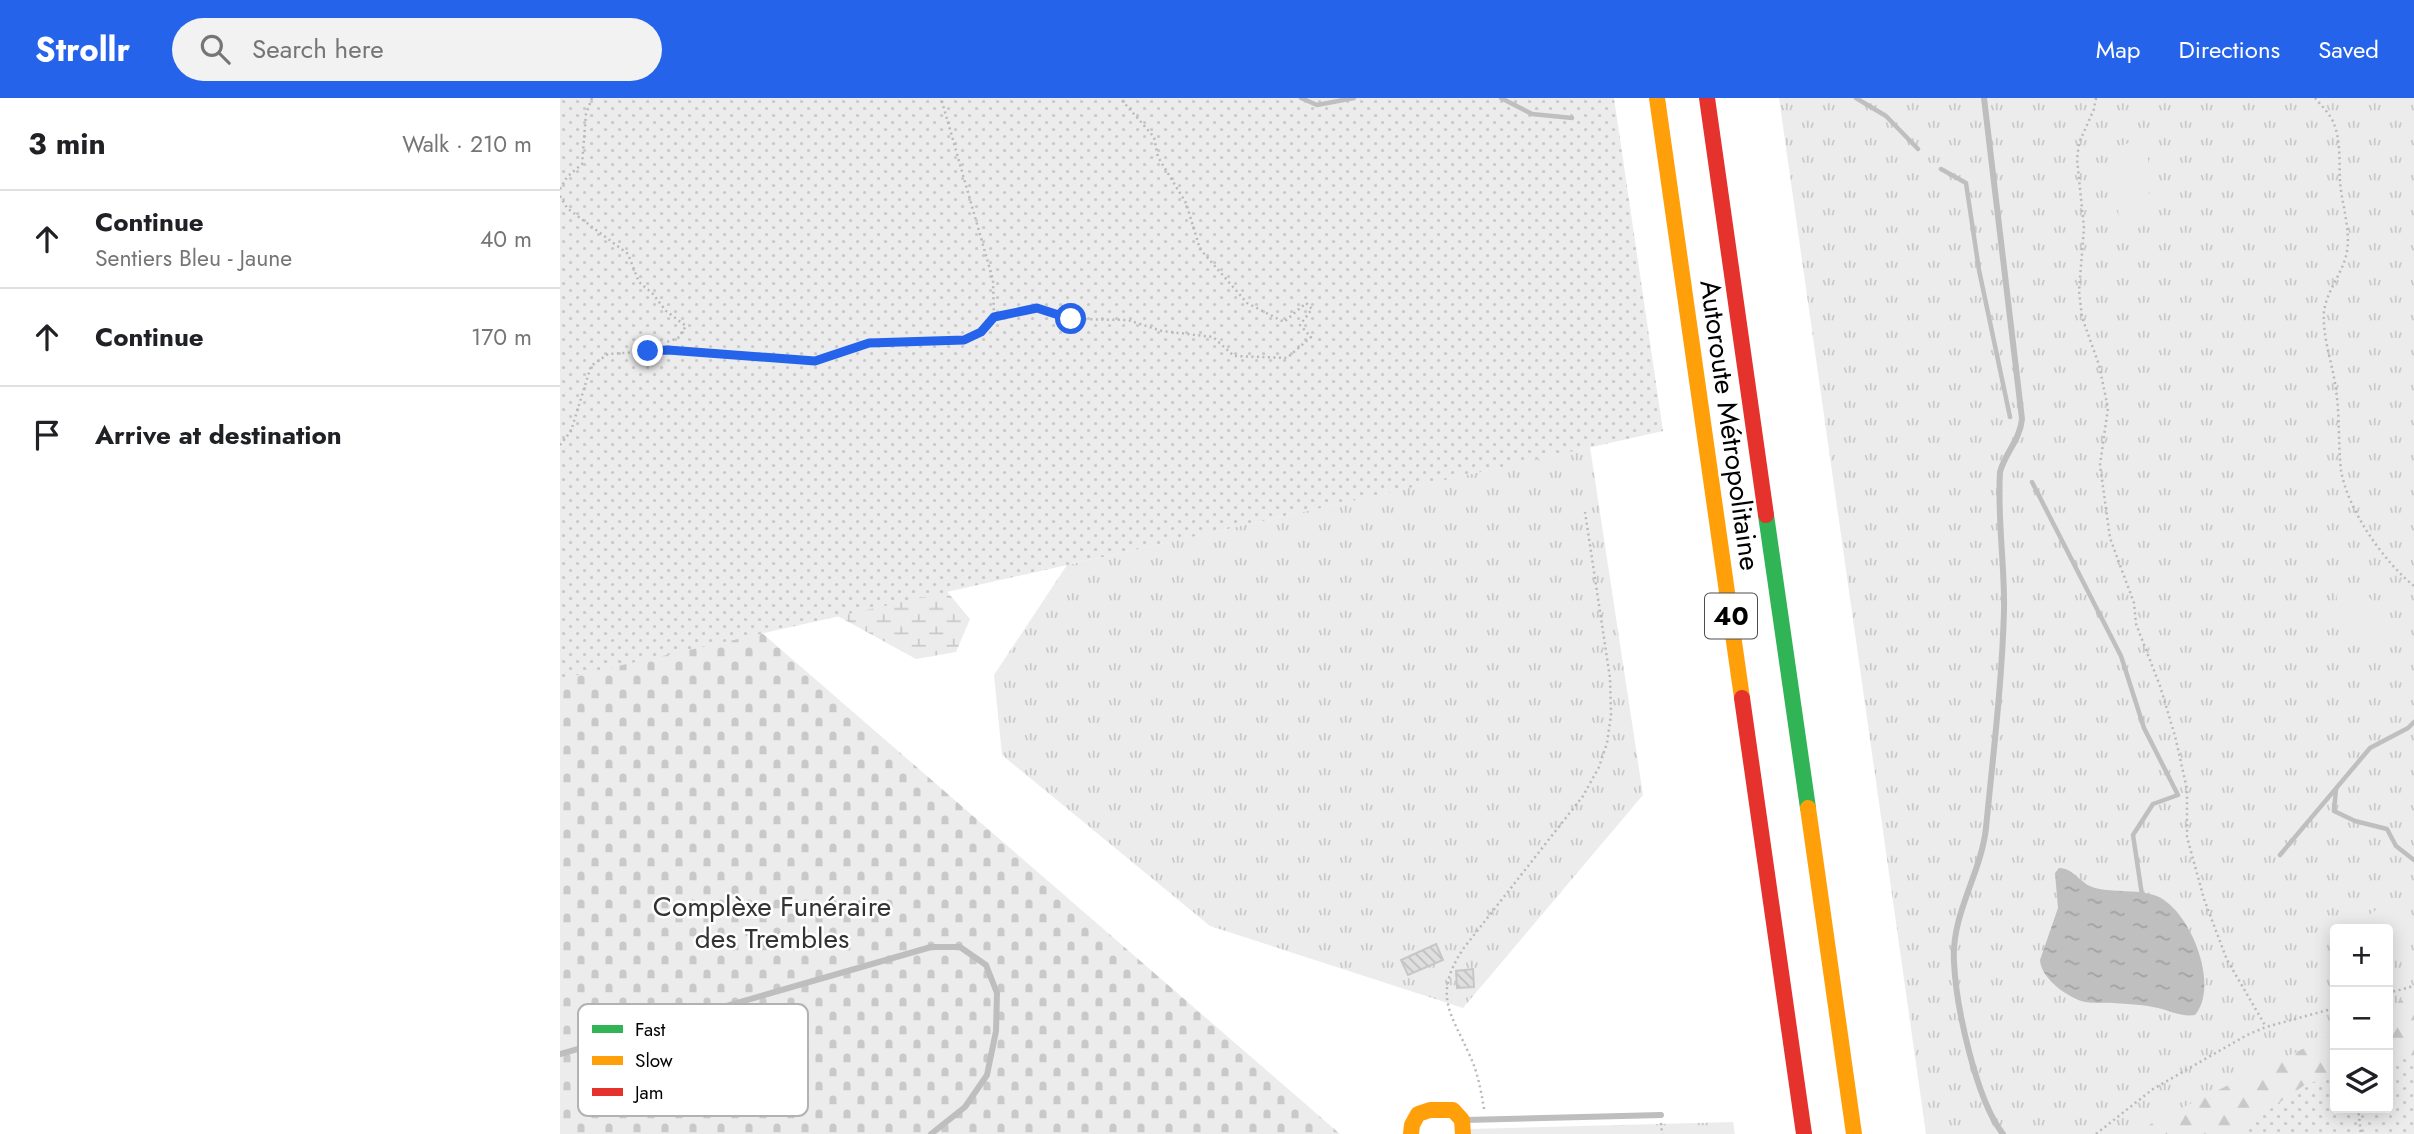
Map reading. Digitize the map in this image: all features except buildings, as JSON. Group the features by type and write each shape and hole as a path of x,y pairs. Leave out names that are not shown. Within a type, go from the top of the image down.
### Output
{"main road":[{"name":"Autoroute Métropolitaine","path":"1657,98 1804,1134"},
{"name":"Autoroute Métropolitaine","path":"1707,98 1854,1134"},
{"path":"1411,1134 1415,1117 1425,1110 1452,1110 1462,1127"}],"lane":[{"path":"1984,98 2022,419 2016,442 2004,459 2000,472 2004,575 2003,646 1983,846 1960,914 1954,962 1965,1027 1979,1085 1991,1118 2003,1134"},
{"path":"733,1004 931,947 960,947 986,965 997,993 996,1031 987,1075 965,1107 931,1134"},
{"path":"560,1054 578,1049"},
{"path":"1462,1127 1486,1119 1661,1115"}],"path":[{"path":"560,189 567,177 582,164 586,114 592,98"},
{"path":"941,98 993,280 994,317"},
{"path":"560,445 571,431 591,366 608,354 668,350 815,361 869,343 964,340 981,332 994,317 1037,308 1071,319 1128,320 1162,331 1213,337 1234,356 1287,358 1311,337 1300,325 1312,309 1306,303 1284,322 1247,303 1200,249 1185,203 1158,157 1154,137 1120,98"},
{"path":"2096,98 2079,143 2077,159 2084,228 2079,291 2082,317 2099,365 2108,408 2101,465 2110,538 2134,603 2136,624 2160,686 2175,736 2187,789 2187,837 2204,899 2227,960 2266,1027"},
{"path":"2315,98 2334,123 2347,236 2346,256 2330,290 2324,311 2326,338 2337,391 2342,471 2347,490 2364,525 2397,572 2414,586"},
{"path":"560,196 567,208 628,254 639,282 666,311 686,326 678,338 667,342 668,350"},
{"path":"1486,1119 1476,1070 1448,1010 1445,992 1453,964 1463,949 1583,796 1599,767 1607,743 1611,715 1610,678 1585,512"},
{"path":"2393,992 2414,986"},
{"path":"2096,1134 2153,1089 2247,1035 2330,1009"},
{"path":"2359,1113 2361,1134"}],"green space":[{"path":"560,98 1614,98 1663,431 560,679"},
{"path":"1779,98 2414,98 2414,1056 2393,1062 2393,924 2330,924 2330,1079 2234,1134 1926,1134"},
{"path":"2131,142 2140,144 2147,154 2145,184 2154,212 2151,222 2136,229 2122,223 2119,218 2118,189 2109,161 2113,151"},
{"path":"1590,447 1643,795 1463,1008 1210,926 1002,755 994,675 1067,565"},
{"path":"940,583 970,619 956,652 916,659 823,608"},
{"path":"2351,586 2364,592 2381,612 2387,633 2378,640 2356,644 2344,633 2337,597 2340,590"},
{"name":"Complèxe Funéraire des Trembles","path":"762,633 1340,1134 560,1134 560,678"},
{"path":"2394,904 2407,909 2410,919 2402,939 2393,951 2393,924 2364,924 2378,909"},
{"path":"2410,996 2414,997 2414,1134 2135,1134 2157,1120 2330,1035 2330,1113 2393,1113 2393,1004"},
{"path":"2414,1056 2414,1134 2234,1134 2306,1084 2330,1077 2330,1113 2393,1113 2393,1062"},
{"path":"1733,1122 1735,1134 1471,1134 1471,1129"}],"water":[{"path":"2059,868 2069,871 2095,888 2154,895 2167,902 2179,914 2189,930 2203,967 2202,1002 2195,1015 2142,1005 2081,1001 2068,995 2049,979 2040,960 2058,908 2055,873"}],"waterway":[{"path":"1301,98 1317,105 1354,98"},
{"path":"1501,98 1532,114 1572,118"},
{"path":"1856,98 1886,116 1918,149"},
{"path":"1941,169 1966,183 1979,270 2010,417"},
{"path":"2032,482 2121,656 2144,728 2178,795 2153,804 2133,835 2142,895"},
{"path":"2280,855 2370,748 2408,728 2414,722"},
{"path":"2336,789 2334,811 2355,821 2387,829 2396,846 2414,860"}],"traffic: fast":[{"path":"1766,515 1808,808"}],"traffic: slow":[{"path":"1657,98 1742,698"},
{"path":"1808,808 1854,1134"},
{"path":"1411,1134 1418,1114 1430,1110 1453,1110 1462,1120 1463,1134"}],"traffic: jam":[{"path":"1707,98 1766,515"},
{"path":"1742,698 1804,1134"}],"route":[{"path":"648,351 668,350 815,361 869,343 964,340 981,332 994,317 1037,308 1071,319"}]}
